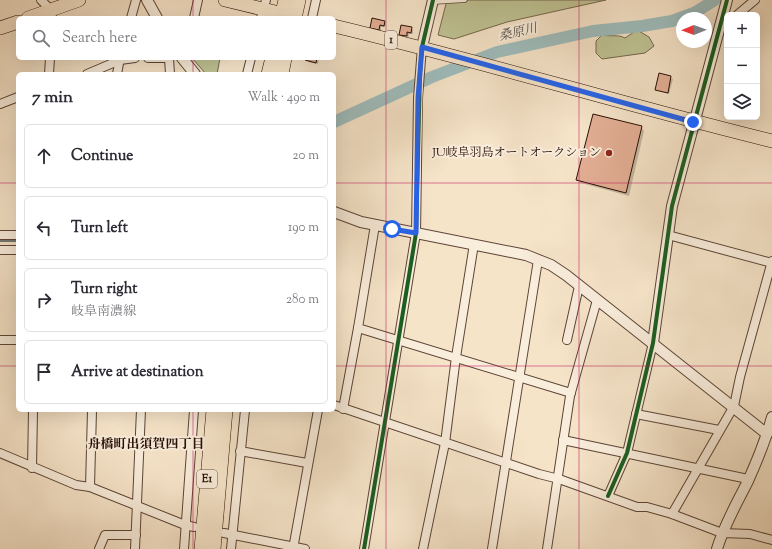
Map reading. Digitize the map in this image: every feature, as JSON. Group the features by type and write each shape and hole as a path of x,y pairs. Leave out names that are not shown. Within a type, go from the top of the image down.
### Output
{"highway":[{"path":"270,11 286,0"},
{"path":"294,16 298,0"},
{"path":"270,72 272,60"},
{"path":"281,72 284,60"},
{"name":"E1","path":"202,549 214,412"},
{"name":"E1","path":"213,549 225,412"}],"main road":[{"path":"40,16 52,14 79,0"},
{"path":"225,0 270,11"},
{"path":"0,28 16,23"},
{"name":"1","path":"336,26 422,47 693,122 772,141"}],"street":[{"path":"41,0 52,14"},
{"path":"132,16 136,0"},
{"path":"147,0 156,16"},
{"path":"194,16 198,0"},
{"path":"312,16 316,0"},
{"path":"608,496 627,453 653,343 672,206 693,122 723,27 724,10 727,0"},
{"path":"741,12 755,0"},
{"path":"364,549 386,423 416,233 418,98 422,47 433,1"},
{"path":"49,72 50,60"},
{"path":"91,72 118,60"},
{"path":"118,72 120,60"},
{"path":"169,60 169,72"},
{"path":"184,60 193,72"},
{"path":"248,72 250,60"},
{"path":"0,104 16,98"},
{"path":"336,213 361,222 526,255 551,265 734,406 770,436"},
{"path":"343,408 375,225"},
{"path":"0,236 16,235"},
{"path":"668,235 772,262 740,377 734,406 672,514"},
{"path":"423,549 445,443 456,357 474,244"},
{"path":"0,250 16,250"},
{"path":"492,549 538,260"},
{"path":"567,340 579,286"},
{"path":"548,549 571,393 597,300"},
{"path":"358,328 571,393"},
{"path":"0,340 16,340"},
{"path":"336,406 445,443 559,479 637,507 647,506 722,533 750,534 772,540"},
{"path":"32,468 33,412"},
{"path":"90,487 92,412"},
{"path":"136,549 141,412"},
{"path":"184,549 194,412"},
{"path":"231,549 228,534 245,412"},
{"path":"294,548 307,463 318,412"},
{"path":"636,414 719,430"},
{"path":"717,549 722,533 770,436 772,417"},
{"path":"563,440 748,479"},
{"path":"240,451 307,463"},
{"path":"0,454 76,485 90,487 194,527"},
{"path":"228,534 305,549"},
{"path":"100,549 105,535 136,535"}],"lane":[{"path":"433,1 465,0"}],"green space":[{"path":"447,0 606,0 507,22 454,39 438,35"},
{"path":"637,30 649,37 654,46 645,53 602,59 596,53 596,41 602,35 620,36 625,38"},
{"path":"194,60 220,60 217,72 204,72"}],"building":[{"path":"372,18 385,21 384,26 380,25 379,30 370,28"},
{"path":"401,25 412,27 411,33 407,32 407,36 399,35"},
{"path":"305,60 317,60 316,63"},
{"path":"659,73 671,76 668,93 655,90"},
{"name":"JU岐阜羽島オートオークション","path":"593,114 642,126 626,193 576,180"}],"waterway":[{"name":"桑原川","path":"336,121 432,77 497,52 593,31 672,21 694,13 715,0"},
{"path":"0,241 16,241"}],"cycle path":[{"path":"364,549 416,233 420,72 422,47 433,0"},
{"path":"608,496 627,453 653,343 672,206 727,0"}],"place":[{"name":"JU岐阜羽島オートオークション","path":"609,153"}],"district":[{"name":"舟橋町出須賀四丁目","path":"146,445"}],"route":[{"path":"392,229 416,233 418,98 422,47 693,122"}]}
